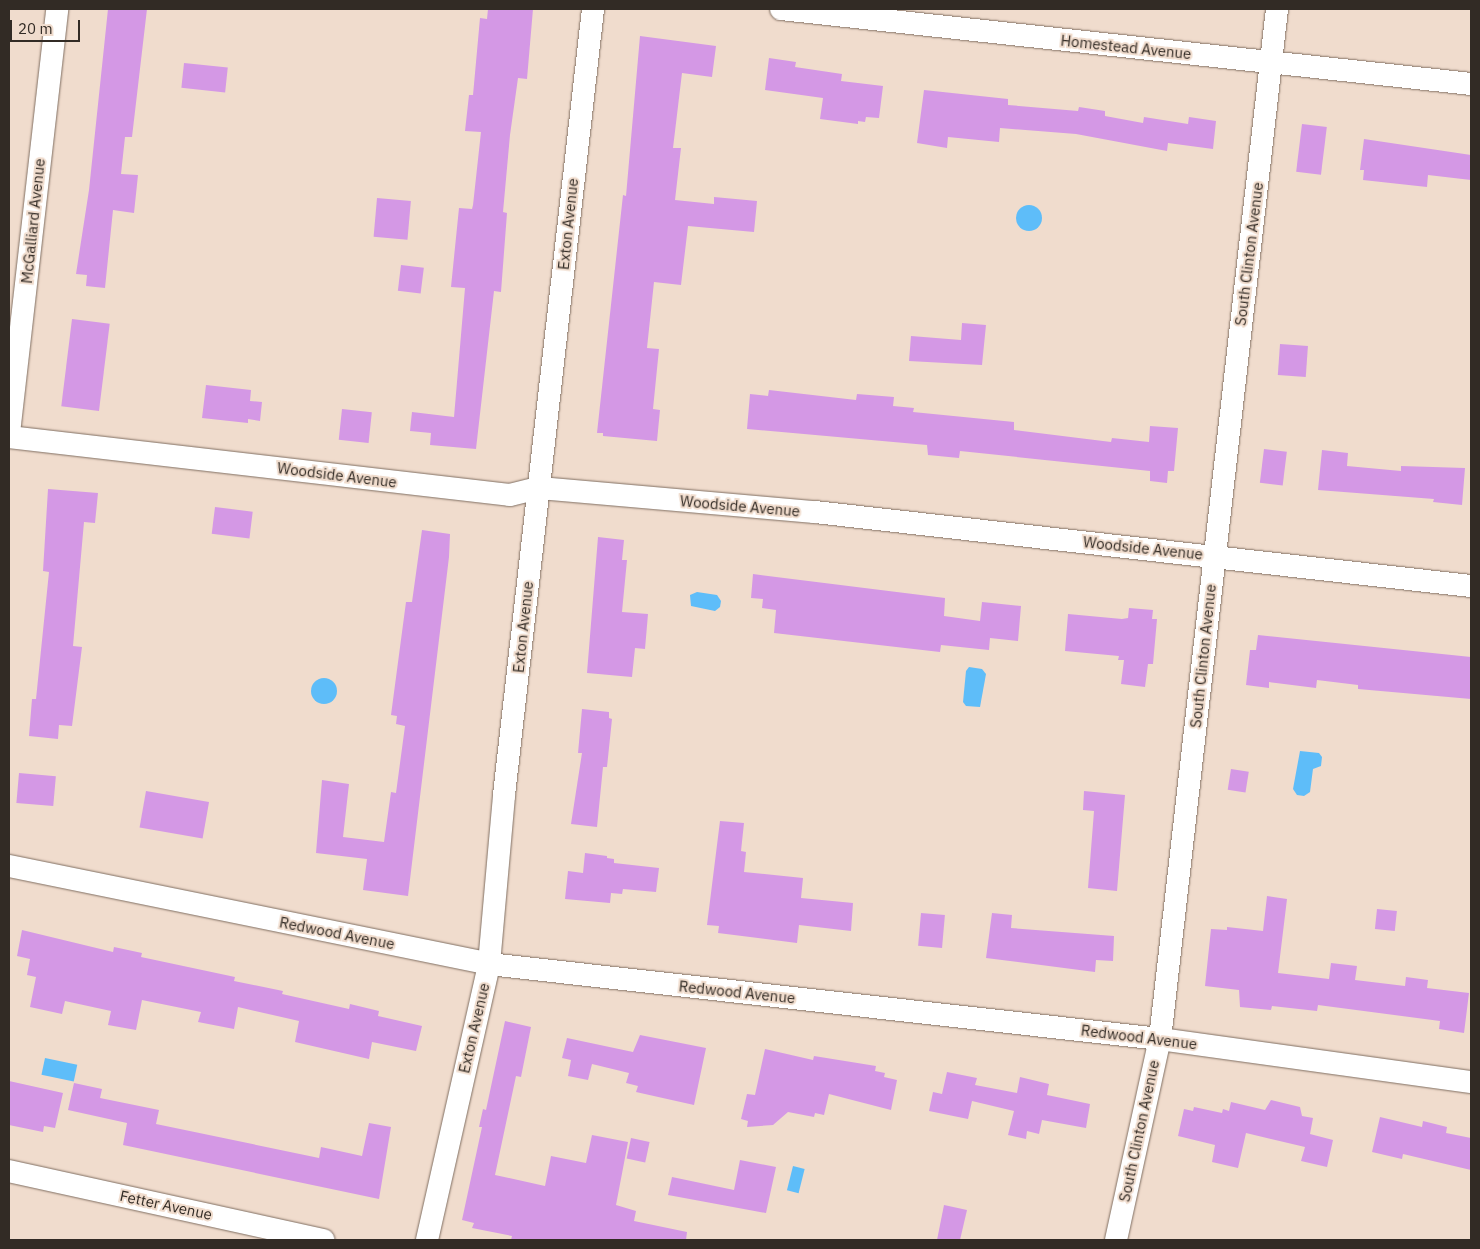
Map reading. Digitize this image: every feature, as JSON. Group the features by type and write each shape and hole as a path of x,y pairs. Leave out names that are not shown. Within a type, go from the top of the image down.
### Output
{"street":[{"name":"McGalliard Avenue","path":"9,433 57,9"},
{"name":"Exton Avenue","path":"427,1240 489,964 539,488 593,9"},
{"name":"Homestead Avenue","path":"780,9 1471,84"},
{"name":"South Clinton Avenue","path":"1116,1240 1160,1039 1276,9"},
{"name":"Woodside Avenue","path":"9,437 510,495 539,488 815,512 1471,586"},
{"name":"Redwood Avenue","path":"9,866 489,964 1160,1039 1471,1082"},
{"name":"Fetter Avenue","path":"9,1171 324,1240"}],"water":[{"path":"1029,205 1039,208 1042,218 1039,228 1029,231 1019,228 1016,218 1019,208"},
{"path":"697,592 717,595 721,601 720,607 715,611 691,606 690,595"},
{"path":"969,667 982,669 986,674 980,707 966,706 963,702 966,671"},
{"path":"324,678 333,682 337,691 333,700 324,704 315,700 311,691 315,682"},
{"path":"1300,751 1319,753 1322,757 1321,766 1313,769 1310,792 1304,796 1297,795 1293,789"},
{"path":"45,1058 77,1065 74,1081 41,1075"},
{"path":"793,1166 805,1169 799,1193 787,1190"}],"building":[{"path":"108,9 147,9 132,137 125,137 121,174 138,175 134,213 113,210 105,288 86,286 87,275 76,274 89,190"},
{"path":"488,9 533,9 527,79 518,78 510,135 503,212 507,213 501,292 494,291 476,449 430,445 431,433 410,431 412,412 454,417 465,288 451,287 459,208 472,209 473,205 481,132 465,131 469,95 473,95 480,18 487,19"},
{"path":"640,36 716,46 712,77 682,73 673,148 681,148 675,200 714,204 714,197 757,201 754,232 688,226 681,285 654,282 647,348 659,349 653,409 660,410 657,441 603,436 603,433 597,433 623,195 626,196"},
{"path":"769,58 796,62 795,67 842,74 841,81 883,86 879,118 866,117 865,122 858,121 858,124 820,119 823,98 765,90"},
{"path":"184,63 228,68 225,92 181,88"},
{"path":"924,90 1008,99 1008,105 1078,111 1079,107 1105,111 1105,116 1143,123 1144,117 1188,124 1189,117 1216,121 1213,149 1168,143 1167,151 1076,134 1000,128 999,142 948,137 947,148 917,143"},
{"path":"1302,124 1327,127 1321,175 1296,172"},
{"path":"1364,139 1471,155 1471,180 1428,175 1427,187 1363,180 1364,170 1360,170"},
{"path":"377,198 411,201 407,240 374,237"},
{"path":"401,265 424,268 421,294 398,291"},
{"path":"72,319 110,324 99,411 61,406"},
{"path":"962,323 986,325 982,365 909,361 911,336 961,340"},
{"path":"1280,344 1308,346 1306,377 1278,375"},
{"path":"206,385 251,390 250,401 262,402 260,421 248,419 248,423 202,418"},
{"path":"769,390 856,400 857,394 894,397 893,406 914,408 913,412 1014,422 1014,430 1111,442 1112,438 1149,442 1150,426 1178,428 1174,471 1168,471 1167,483 1150,481 1150,471 960,451 959,458 928,455 927,445 747,429 750,394 768,396"},
{"path":"342,409 372,412 369,443 339,440"},
{"path":"1264,449 1287,452 1283,486 1260,483"},
{"path":"1322,450 1348,453 1347,466 1401,471 1401,466 1465,468 1462,505 1433,502 1434,499 1318,490"},
{"path":"48,489 98,493 95,523 84,522 73,646 82,647 72,726 59,725 58,739 29,736 32,699 36,699 49,572 43,571"},
{"path":"215,507 253,512 249,538 212,534"},
{"path":"422,530 450,534 449,557 408,896 363,890 367,859 316,853 322,780 349,784 343,837 384,842 391,792 396,793 405,726 396,724 397,716 391,715 406,602 412,602"},
{"path":"598,537 624,540 622,560 627,560 622,612 648,614 645,649 635,648 632,677 587,673"},
{"path":"753,574 945,598 944,616 980,621 982,602 1021,606 1018,641 990,638 989,650 941,645 940,652 774,633 776,610 762,608 763,599 751,598"},
{"path":"1129,608 1153,610 1152,619 1157,619 1153,664 1148,664 1145,687 1121,684 1124,660 1118,660 1119,656 1065,651 1068,614 1122,619 1128,618"},
{"path":"1258,635 1471,657 1471,699 1358,689 1358,685 1317,680 1316,688 1269,682 1269,688 1246,685 1250,650 1256,650"},
{"path":"582,709 609,712 609,718 612,719 607,767 603,767 597,827 571,824 582,753 578,753"},
{"path":"1231,769 1249,772 1245,793 1228,790"},
{"path":"19,773 56,776 53,806 16,803"},
{"path":"146,791 209,802 203,839 140,827"},
{"path":"1084,791 1125,795 1117,891 1088,888 1094,811 1083,810"},
{"path":"720,821 744,823 741,851 746,852 744,872 803,878 801,898 853,903 851,931 799,925 797,943 718,933 719,926 707,925"},
{"path":"585,853 607,856 607,858 614,859 614,863 659,868 656,892 623,889 622,894 611,893 610,903 565,899 568,871 583,873"},
{"path":"1267,896 1287,899 1278,973 1329,979 1331,963 1357,966 1355,980 1405,986 1406,977 1428,980 1427,988 1469,993 1464,1033 1439,1029 1440,1021 1318,1005 1317,1011 1272,1006 1271,1010 1240,1007 1239,990 1205,986 1211,929 1227,930 1227,927 1263,931"},
{"path":"1377,909 1397,911 1395,931 1375,929"},
{"path":"921,913 945,915 942,948 918,946"},
{"path":"992,913 1012,915 1011,928 1114,936 1113,961 1096,960 1095,972 986,958"},
{"path":"22,930 113,952 114,947 142,953 141,957 235,977 234,981 283,991 282,994 349,1009 350,1004 379,1011 378,1016 422,1026 416,1051 372,1042 369,1059 295,1042 299,1021 238,1007 234,1029 198,1022 201,1012 142,1000 136,1030 108,1025 111,1011 65,1001 62,1014 30,1007 36,977 27,975 30,959 17,956"},
{"path":"505,1021 531,1027 521,1077 516,1076 495,1175 545,1186 551,1156 586,1163 592,1135 628,1142 616,1205 636,1211 634,1221 687,1232 686,1240 511,1240 512,1236 472,1228 474,1223 462,1220 482,1127 479,1127 483,1109 486,1110"},
{"path":"640,1035 706,1048 694,1105 636,1092 638,1086 626,1083 629,1073 592,1064 588,1080 568,1076 571,1060 562,1058 567,1038 633,1052"},
{"path":"765,1049 813,1060 814,1056 876,1066 875,1071 885,1073 884,1077 897,1080 891,1110 829,1094 824,1115 815,1113 814,1117 788,1112 773,1125 747,1127 748,1121 741,1119 747,1094 755,1095"},
{"path":"947,1072 977,1078 975,1085 1017,1093 1020,1077 1049,1084 1047,1095 1090,1104 1086,1128 1042,1120 1039,1134 1027,1131 1026,1139 1008,1135 1014,1111 972,1101 968,1119 929,1111 933,1092 942,1094"},
{"path":"9,1081 63,1093 55,1128 44,1126 43,1132 9,1125"},
{"path":"74,1083 102,1089 100,1098 159,1110 156,1124 319,1158 321,1147 362,1156 369,1123 391,1127 379,1199 123,1145 127,1123 68,1110"},
{"path":"1271,1100 1300,1107 1302,1116 1313,1118 1310,1134 1333,1140 1327,1167 1301,1161 1305,1147 1246,1133 1238,1168 1212,1162 1215,1145 1178,1136 1184,1109 1193,1111 1194,1107 1222,1113 1223,1109 1229,1111 1231,1102 1265,1110"},
{"path":"1380,1117 1422,1127 1423,1121 1447,1127 1446,1133 1471,1138 1471,1170 1403,1154 1402,1159 1372,1152"},
{"path":"631,1138 650,1142 645,1162 627,1159"},
{"path":"740,1160 776,1167 766,1213 668,1195 672,1177 734,1190"},
{"path":"944,1205 967,1210 960,1240 937,1240"}]}
